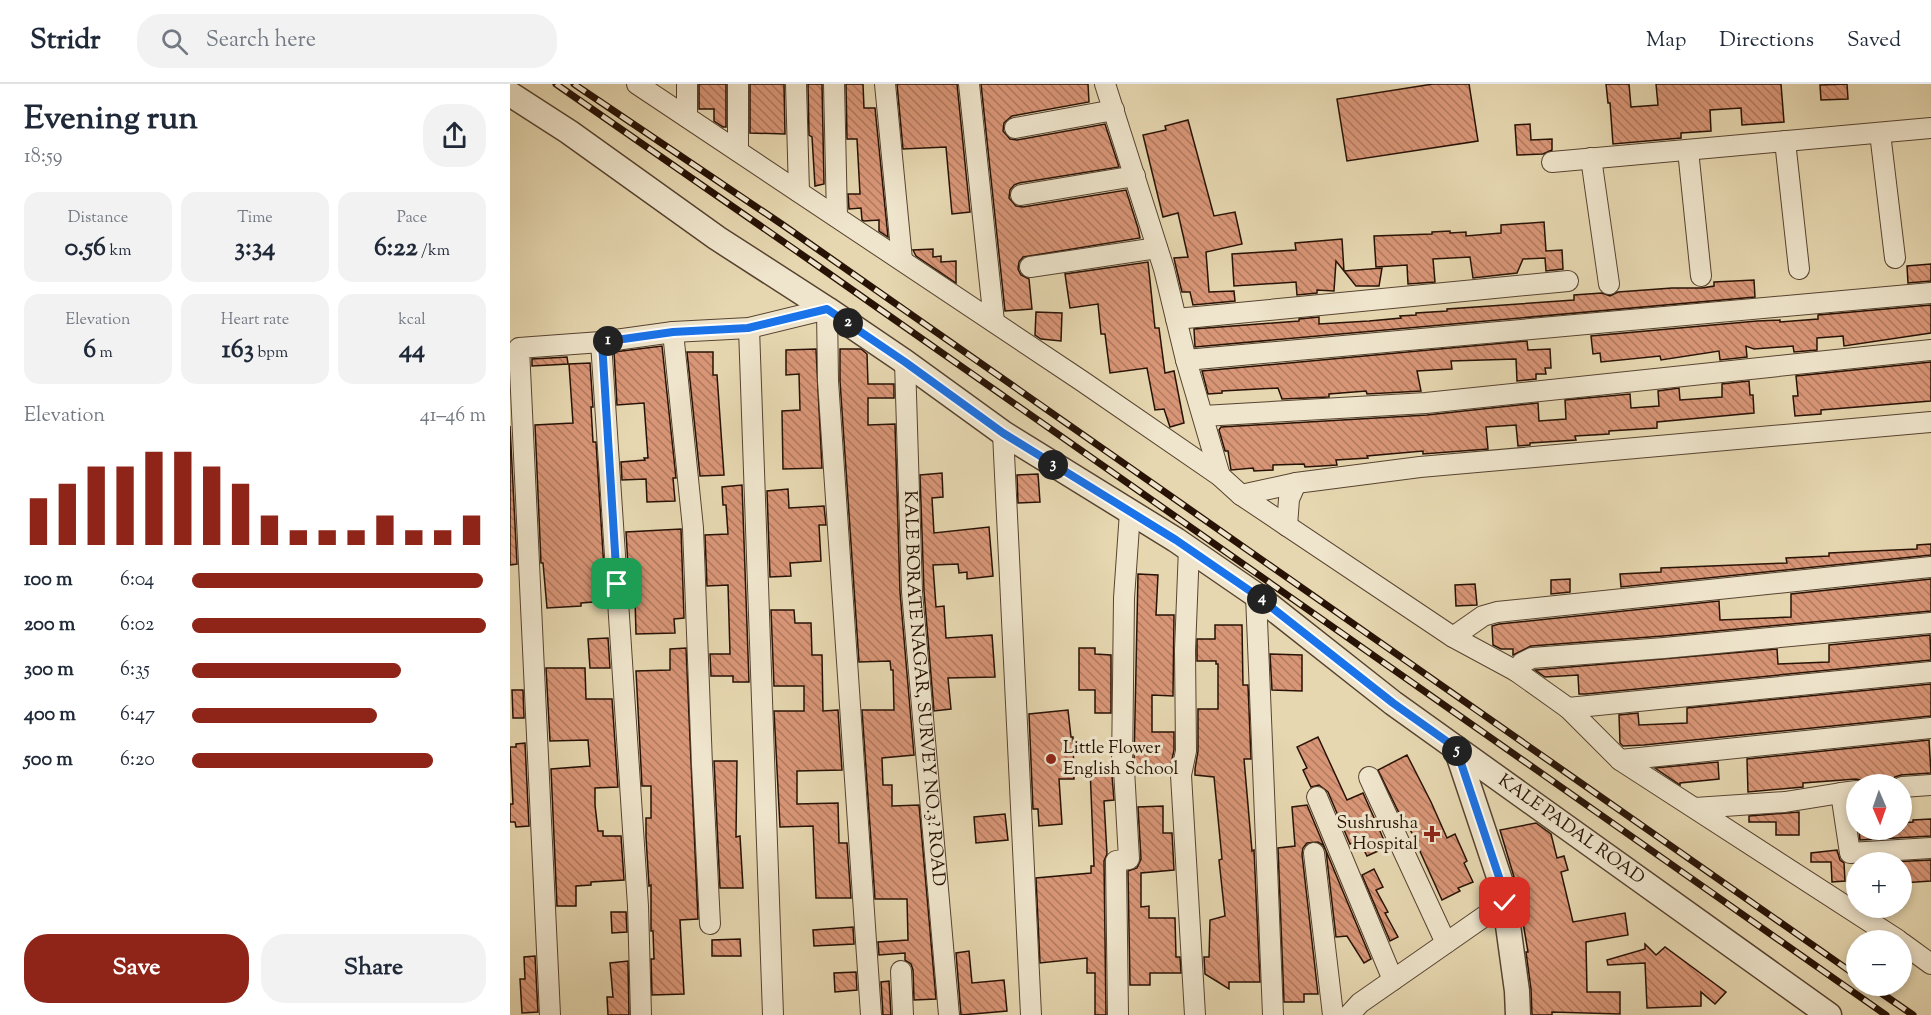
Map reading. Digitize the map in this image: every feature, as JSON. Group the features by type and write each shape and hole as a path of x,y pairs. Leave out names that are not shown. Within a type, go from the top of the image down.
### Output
{"street":[{"path":"687,84 687,117"},
{"path":"738,84 738,151"},
{"path":"796,84 799,192"},
{"path":"834,84 837,217"},
{"path":"885,84 902,260"},
{"path":"969,84 994,322"},
{"path":"1105,84 1157,248 1186,360 1220,476"},
{"path":"644,86 1220,476 1241,495 1287,526 1453,637 1516,671 1568,708 1620,760 1883,930"},
{"name":"KALE PADAL ROAD","path":"510,94 569,132 717,238 905,362 1003,433 1189,549 1256,595 1393,703 1829,1015"},
{"path":"1015,128 1114,110"},
{"path":"1552,162 1931,128"},
{"path":"1880,133 1895,258"},
{"path":"1785,141 1799,269"},
{"path":"1688,150 1701,276"},
{"path":"1591,158 1609,284"},
{"path":"1021,195 1135,176"},
{"path":"1030,267 1157,248"},
{"path":"1176,319 1568,281"},
{"path":"1186,360 1931,293"},
{"path":"549,1015 519,348 602,342 673,332 748,328 827,309 828,381 871,1015"},
{"path":"748,328 773,1015"},
{"path":"673,332 693,528 710,924"},
{"path":"602,342 638,906 641,1015"},
{"path":"1203,416 1426,403 1931,350"},
{"name":"KALE BORATE NAGAR, SURVEY NO.3? ROAD","path":"905,362 912,592 949,1015"},
{"path":"1241,495 1296,483 1420,467 1931,422"},
{"path":"1003,433 1032,1015"},
{"path":"1287,526 1289,499 1296,483"},
{"path":"1118,1015 1116,861 1129,859 1124,769 1122,769 1124,598 1130,512"},
{"path":"1189,549 1185,650 1186,751 1181,775 1194,1015"},
{"path":"1453,637 1483,616 1497,612 1931,567"},
{"path":"1256,595 1273,1015"},
{"path":"1516,671 1522,663 1532,658 1931,623"},
{"path":"1568,708 1931,672"},
{"path":"1620,760 1931,728"},
{"path":"1456,748 1503,889 1517,991 1518,1015"},
{"path":"1370,777 1446,943"},
{"path":"1912,787 1931,785"},
{"path":"1695,808 1785,802 1846,792"},
{"path":"1317,797 1393,980"},
{"path":"1850,840 1850,853 1931,848"},
{"path":"1314,853 1333,1015"},
{"path":"1349,1015 1360,1003 1505,903"},
{"path":"1912,950 1931,964"},
{"path":"901,971 903,1015"}],"building":[{"path":"699,84 726,84 726,127 714,121 714,109 699,109"},
{"path":"750,84 784,84 785,134 750,133"},
{"path":"808,84 822,84 824,184 815,186 812,137 809,135"},
{"path":"846,84 863,84 864,108 875,108 888,237 879,231 879,220 864,221 861,208 849,209 848,194 860,194 857,139 847,139"},
{"path":"897,84 957,84 970,212 952,214 946,147 903,149"},
{"path":"981,84 1088,84 1089,102 1012,116 1004,123 1003,131 1010,139 1017,140 1105,124 1119,167 1019,183 1010,190 1009,198 1016,206 1023,207 1126,190 1138,228 1140,238 1023,257 1018,269 1021,275 1029,279 1032,309 1005,311"},
{"path":"1433,84 1469,84 1478,141 1347,161 1337,99"},
{"path":"1606,84 1629,84 1631,107 1658,105 1656,84 1781,84 1784,122 1742,125 1741,108 1710,110 1711,131 1681,133 1681,138 1613,144"},
{"path":"1847,84 1848,99 1821,100 1820,85"},
{"path":"1188,120 1214,216 1235,212 1242,244 1206,252 1209,292 1234,291 1235,301 1193,305 1190,292 1182,292 1174,258 1188,257 1178,213 1163,217 1143,135 1166,130 1165,126"},
{"path":"1530,124 1531,140 1552,139 1552,150 1543,154 1517,155 1515,125"},
{"path":"1544,222 1546,251 1562,250 1563,269 1546,271 1545,258 1523,259 1517,273 1473,278 1470,257 1433,259 1435,282 1408,284 1407,265 1376,267 1374,236 1432,234 1432,232 1450,231 1450,233 1466,232 1466,236 1501,233 1501,225"},
{"path":"1342,239 1344,271 1336,261 1334,291 1317,290 1317,293 1297,295 1296,282 1234,286 1232,254 1296,250 1295,243"},
{"path":"933,249 933,257 941,256 941,262 956,261 956,283 916,256 913,250"},
{"path":"1148,262 1155,328 1159,328 1165,373 1174,371 1184,423 1170,427 1164,409 1155,410 1147,368 1110,373 1105,334 1101,334 1098,304 1070,308 1065,274"},
{"path":"1931,264 1931,281 1908,283 1907,266"},
{"path":"1382,268 1379,286 1356,286 1344,271"},
{"path":"1754,280 1755,297 1195,347 1194,329 1299,321 1299,319 1319,317 1319,324 1369,321 1401,318 1400,316 1416,315 1416,313 1447,311 1447,309 1574,300 1574,295 1602,293 1610,296 1618,292 1702,288 1714,286 1714,282"},
{"path":"1931,305 1931,333 1844,346 1843,336 1817,338 1817,350 1794,352 1793,346 1754,349 1746,346 1747,357 1720,360 1719,351 1661,360 1660,356 1601,362 1600,353 1593,354 1591,336 1757,321 1818,319 1818,315"},
{"path":"1036,312 1062,313 1061,341 1041,339 1035,335"},
{"path":"1527,341 1528,350 1550,349 1551,368 1545,368 1546,374 1536,374 1536,379 1517,381 1516,359 1451,361 1452,369 1417,371 1421,391 1367,394 1366,391 1329,394 1329,397 1282,399 1278,388 1208,394 1202,371"},
{"path":"662,346 676,478 673,478 675,501 647,502 646,479 622,480 621,462 648,458 644,403 617,405 614,352"},
{"path":"816,349 822,468 783,469 782,411 800,410 799,374 786,375 786,350"},
{"path":"840,349 861,349 867,354 868,384 894,384 894,398 868,398 868,425 895,424 900,592 914,755 882,758 883,785 892,785 892,806 919,805 936,999 914,1000 913,970 911,964 905,960 905,953 879,955 878,942 908,940 907,899 875,899 862,710 894,710 893,670 891,670 890,661 859,662 840,381"},
{"path":"687,352 713,352 713,375 717,375 724,475 700,476"},
{"path":"567,357 568,364 532,366 532,359"},
{"path":"1931,362 1931,401 1821,410 1821,414 1795,416 1793,396 1798,396 1796,376"},
{"path":"590,363 593,442 596,442 606,601 581,603 581,606 547,608 543,563 541,563 535,425 573,423 569,364"},
{"path":"1749,381 1754,413 1657,422 1657,428 1609,431 1609,434 1575,436 1576,440 1518,446 1516,425 1486,427 1488,449 1367,456 1368,458 1336,460 1337,465 1305,467 1304,464 1273,465 1273,470 1254,471 1253,468 1231,470 1228,451 1225,451 1219,430 1221,427 1427,415 1538,403 1539,421 1566,419 1565,400 1630,394 1631,408 1659,406 1658,391 1679,388 1680,400 1722,397 1722,384"},
{"path":"510,426 517,564 510,565"},
{"path":"942,473 943,497 932,498 934,533 989,527 993,576 967,579 967,572 959,573 958,564 933,565 936,607 944,606 946,638 992,635 995,677 948,678 951,709 934,711 924,591 920,475"},
{"path":"1038,474 1040,502 1018,503 1017,475"},
{"path":"742,485 749,682 733,682 733,676 711,676 710,654 730,654 728,585 707,586 705,535 728,534 722,487"},
{"path":"788,489 789,508 824,506 826,525 819,525 821,561 790,563 791,576 770,577 767,491"},
{"path":"681,529 684,618 674,619 675,633 636,634 635,599 630,600 626,532"},
{"path":"1931,544 1931,555 1621,587 1620,574 1661,572 1661,568 1787,563 1786,558 1829,556 1829,553 1917,549 1917,545"},
{"path":"1138,574 1158,575 1156,615 1174,615 1173,696 1152,695 1152,732 1174,732 1174,750 1170,769 1136,768 1134,763"},
{"path":"1570,579 1570,592 1551,594 1551,580"},
{"path":"1931,579 1931,611 1531,646 1513,655 1513,649 1501,649 1493,645 1492,626 1499,624 1719,601 1720,620 1791,617 1791,594"},
{"path":"1475,584 1477,605 1456,606 1455,585"},
{"path":"771,610 794,610 795,623 811,623 812,655 822,655 823,711 838,710 842,770 797,771 797,804 838,803 839,843 847,843 851,898 816,898 813,826 780,827 774,711 804,711 804,686 774,686"},
{"path":"1215,625 1242,625 1243,685 1248,685 1251,759 1244,759 1252,851 1254,850 1260,982 1229,982 1229,989 1205,974 1204,957 1209,957 1210,920 1225,916 1214,777 1195,775 1198,751 1198,709 1218,709 1218,664 1216,661 1197,661 1197,639 1215,639"},
{"path":"1930,635 1931,660 1586,694 1579,694 1578,675 1545,677 1535,670 1777,649 1778,664 1829,662 1829,645"},
{"path":"608,638 610,668 590,668 588,639"},
{"path":"686,648 698,919 680,920 684,994 652,995 653,931 651,931 651,885 649,886 646,837 646,818 651,818 651,786 642,786 636,671 670,670 670,649"},
{"path":"1079,648 1095,648 1095,654 1111,655 1111,713 1095,713 1095,690 1079,690"},
{"path":"1270,654 1302,655 1302,691 1272,690"},
{"path":"546,668 585,668 586,699 612,699 618,787 595,788 595,805 598,831 603,831 603,836 621,836 624,880 591,882 591,885 576,886 576,906 557,906 551,769 590,766 588,740 550,741"},
{"path":"1931,684 1931,716 1644,745 1623,746 1620,743 1619,715 1638,713 1639,725 1687,723 1687,708"},
{"path":"512,690 523,690 524,718 513,718"},
{"path":"1068,710 1071,737 1073,737 1074,779 1059,779 1062,824 1039,826 1038,809 1033,809 1029,714"},
{"path":"1318,737 1347,800 1363,793 1387,847 1367,856 1359,840 1350,844 1328,792 1319,785 1311,787 1303,770 1307,768 1297,747"},
{"path":"1929,740 1931,773 1846,774 1846,780 1803,783 1803,787 1748,792 1747,759"},
{"path":"525,743 529,826 516,827 515,822 510,822 510,804 513,804 510,747"},
{"path":"1407,755 1447,838 1455,834 1473,882 1458,888 1460,891 1442,900 1404,816 1401,817 1378,770"},
{"path":"714,761 737,761 736,837 740,836 743,888 720,888"},
{"path":"1718,762 1719,779 1680,783 1680,785 1655,768"},
{"path":"1110,767 1114,800 1104,801 1107,854 1104,861 1106,1015 1095,1015 1095,973 1087,973 1087,958 1040,963 1036,878 1091,873 1091,866 1094,866 1090,768"},
{"path":"1307,805 1371,959 1364,963 1347,936 1336,937 1326,851 1318,842 1307,843 1302,854 1318,994 1304,994 1304,1002 1284,1002 1278,848 1295,846 1292,807"},
{"path":"1163,806 1163,833 1172,833 1174,870 1141,873 1141,907 1149,906 1149,918 1175,918 1176,957 1180,957 1181,973 1150,973 1150,985 1130,985 1128,871 1137,868 1141,859 1138,807"},
{"path":"1799,812 1799,835 1776,835 1776,822 1749,822 1749,816"},
{"path":"1005,814 1008,840 976,843 974,817"},
{"path":"1931,819 1931,836 1912,837 1913,820"},
{"path":"1536,823 1551,834 1557,858 1564,856 1568,870 1561,872 1573,922 1625,913 1628,935 1586,942 1587,992 1620,992 1620,1014 1552,1012 1552,1015 1532,1015 1526,952 1528,952 1517,887 1500,830"},
{"path":"1837,850 1840,860 1844,863 1845,881 1832,882 1831,862 1811,862 1811,853"},
{"path":"1931,860 1931,881 1912,882 1912,861"},
{"path":"1374,869 1383,887 1376,890 1398,937 1390,941 1362,875"},
{"path":"611,912 626,912 627,932 612,933"},
{"path":"853,927 854,944 814,946 813,930"},
{"path":"740,939 741,956 712,956 712,940"},
{"path":"1645,944 1656,955 1665,947 1726,992 1715,1004 1701,992 1701,1006 1647,1008 1645,963 1608,965 1607,960 1645,949"},
{"path":"969,951 972,983 1004,980 1007,1011 961,1015 956,953"},
{"path":"535,956 538,1012 522,1013 520,979 525,979 524,957"},
{"path":"628,961 629,1015 608,1015 607,997 613,997 610,963"},
{"path":"856,972 857,990 835,992 834,973"},
{"path":"889,981 891,1015 883,1015 881,982"}],"railway":[{"path":"556,84 1886,1015"},
{"path":"574,84 783,225 1846,968"},
{"path":"1885,996 1913,1015"}],"place":[{"name":"Little Flower English School","path":"1051,759"},
{"name":"Sushrusha Hospital","path":"1432,834"}],"route":[{"path":"617,584 602,342 673,332 748,328 827,309 1003,433 1176,540 1256,595 1393,703 1456,748 1503,889 1505,903"}]}
